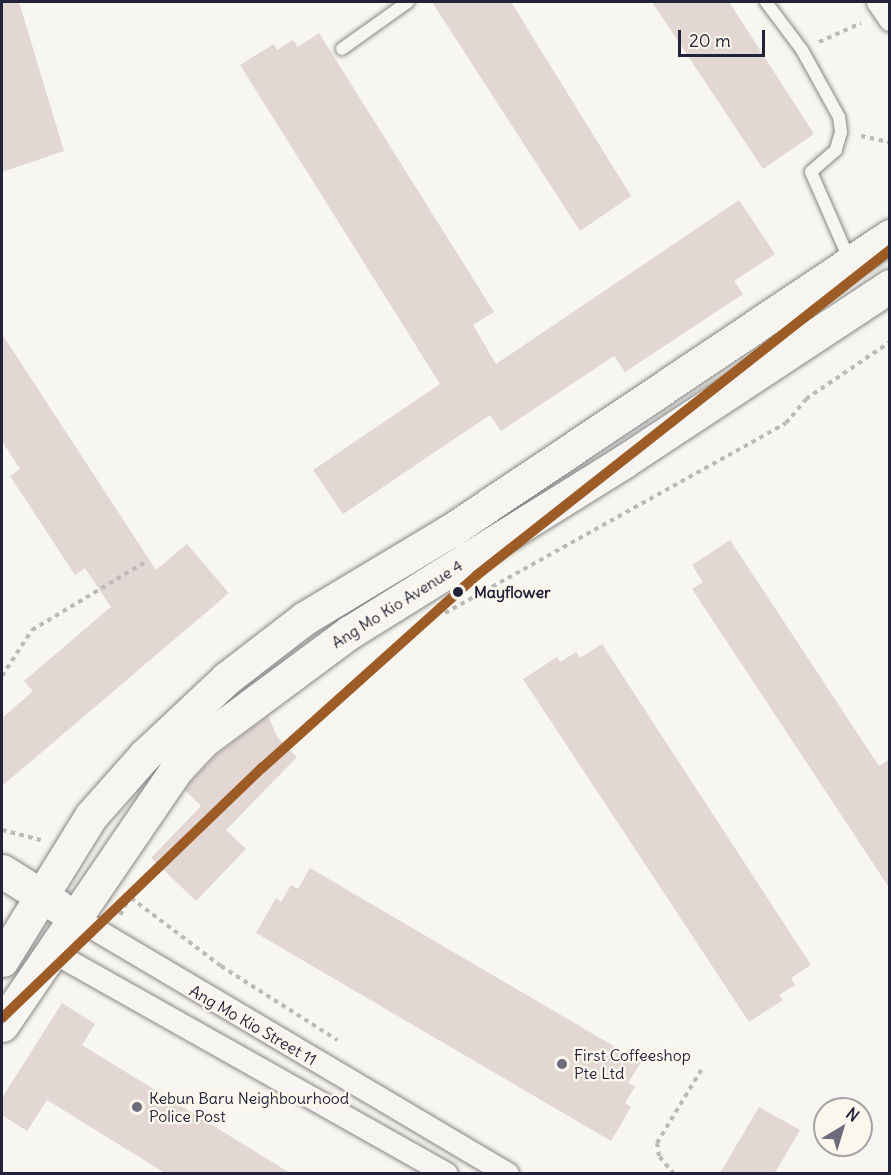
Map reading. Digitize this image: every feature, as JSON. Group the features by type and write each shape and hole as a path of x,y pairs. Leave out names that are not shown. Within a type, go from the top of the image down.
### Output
{"main road":[{"name":"Ang Mo Kio Avenue 4","path":"2,960 10,923 41,895 91,816 144,756 226,678 305,618 450,531 890,236"},
{"name":"Ang Mo Kio Avenue 4","path":"2,1025 175,771 237,712 350,632 623,462 890,286"},
{"name":"Ang Mo Kio Street 11","path":"2,871 76,918"},
{"name":"Ang Mo Kio Street 11","path":"10,923 51,951"}],"street":[{"path":"878,2 890,20"},
{"name":"Ang Mo Kio Street 11","path":"76,918 508,1173"},
{"name":"Ang Mo Kio Street 11","path":"51,951 447,1173"}],"lane":[{"path":"342,49 408,2"},
{"path":"766,2 802,50 839,117 841,132 836,150 811,172 851,262"}],"path":[{"path":"812,45 866,21"},
{"path":"849,134 890,142"},
{"path":"436,618 786,423 806,399 890,342"},
{"path":"2,676 32,630 147,561"},
{"path":"2,830 39,839"},
{"path":"131,898 135,887"},
{"path":"674,1173 659,1156 657,1143 703,1067"}],"building":[{"path":"2,2 19,2 64,151 2,172"},
{"path":"432,2 511,2 631,196 580,231"},
{"path":"652,2 729,2 814,134 763,169"},
{"path":"319,33 494,312 473,325 496,364 739,200 775,254 734,281 743,294 625,372 614,356 501,431 490,415 343,514 313,470 440,384 240,65 274,44 277,50 293,40 298,47"},
{"path":"2,334 156,570 187,544 229,593 2,786 2,718 33,691 24,681 111,607 85,568 75,575 10,476 20,469 2,441"},
{"path":"730,540 879,766 890,759 890,889 692,589 703,582 692,565"},
{"path":"602,644 811,965 791,978 795,985 779,995 783,1000 749,1022 523,679 557,657 560,662 576,652 580,658"},
{"path":"268,716 278,738 297,757 226,830 246,849 196,901 151,858 201,806 185,790 190,783 216,755"},
{"path":"310,868 641,1062 628,1083 635,1087 625,1103 631,1107 611,1141 256,933 276,898 281,902 291,885 298,889"},
{"path":"62,1003 95,1024 82,1045 290,1173 165,1173 47,1100 27,1131 2,1115 2,1098"},
{"path":"759,1107 800,1130 775,1173 720,1173"}],"transit line":[{"path":"2,1018 262,768 477,575 890,250"}],"place":[{"name":"Mayflower","path":"458,592"},
{"name":"First Coffeeshop Pte Ltd","path":"562,1064"},
{"name":"Kebun Baru Neighbourhood Police Post","path":"137,1107"}]}
